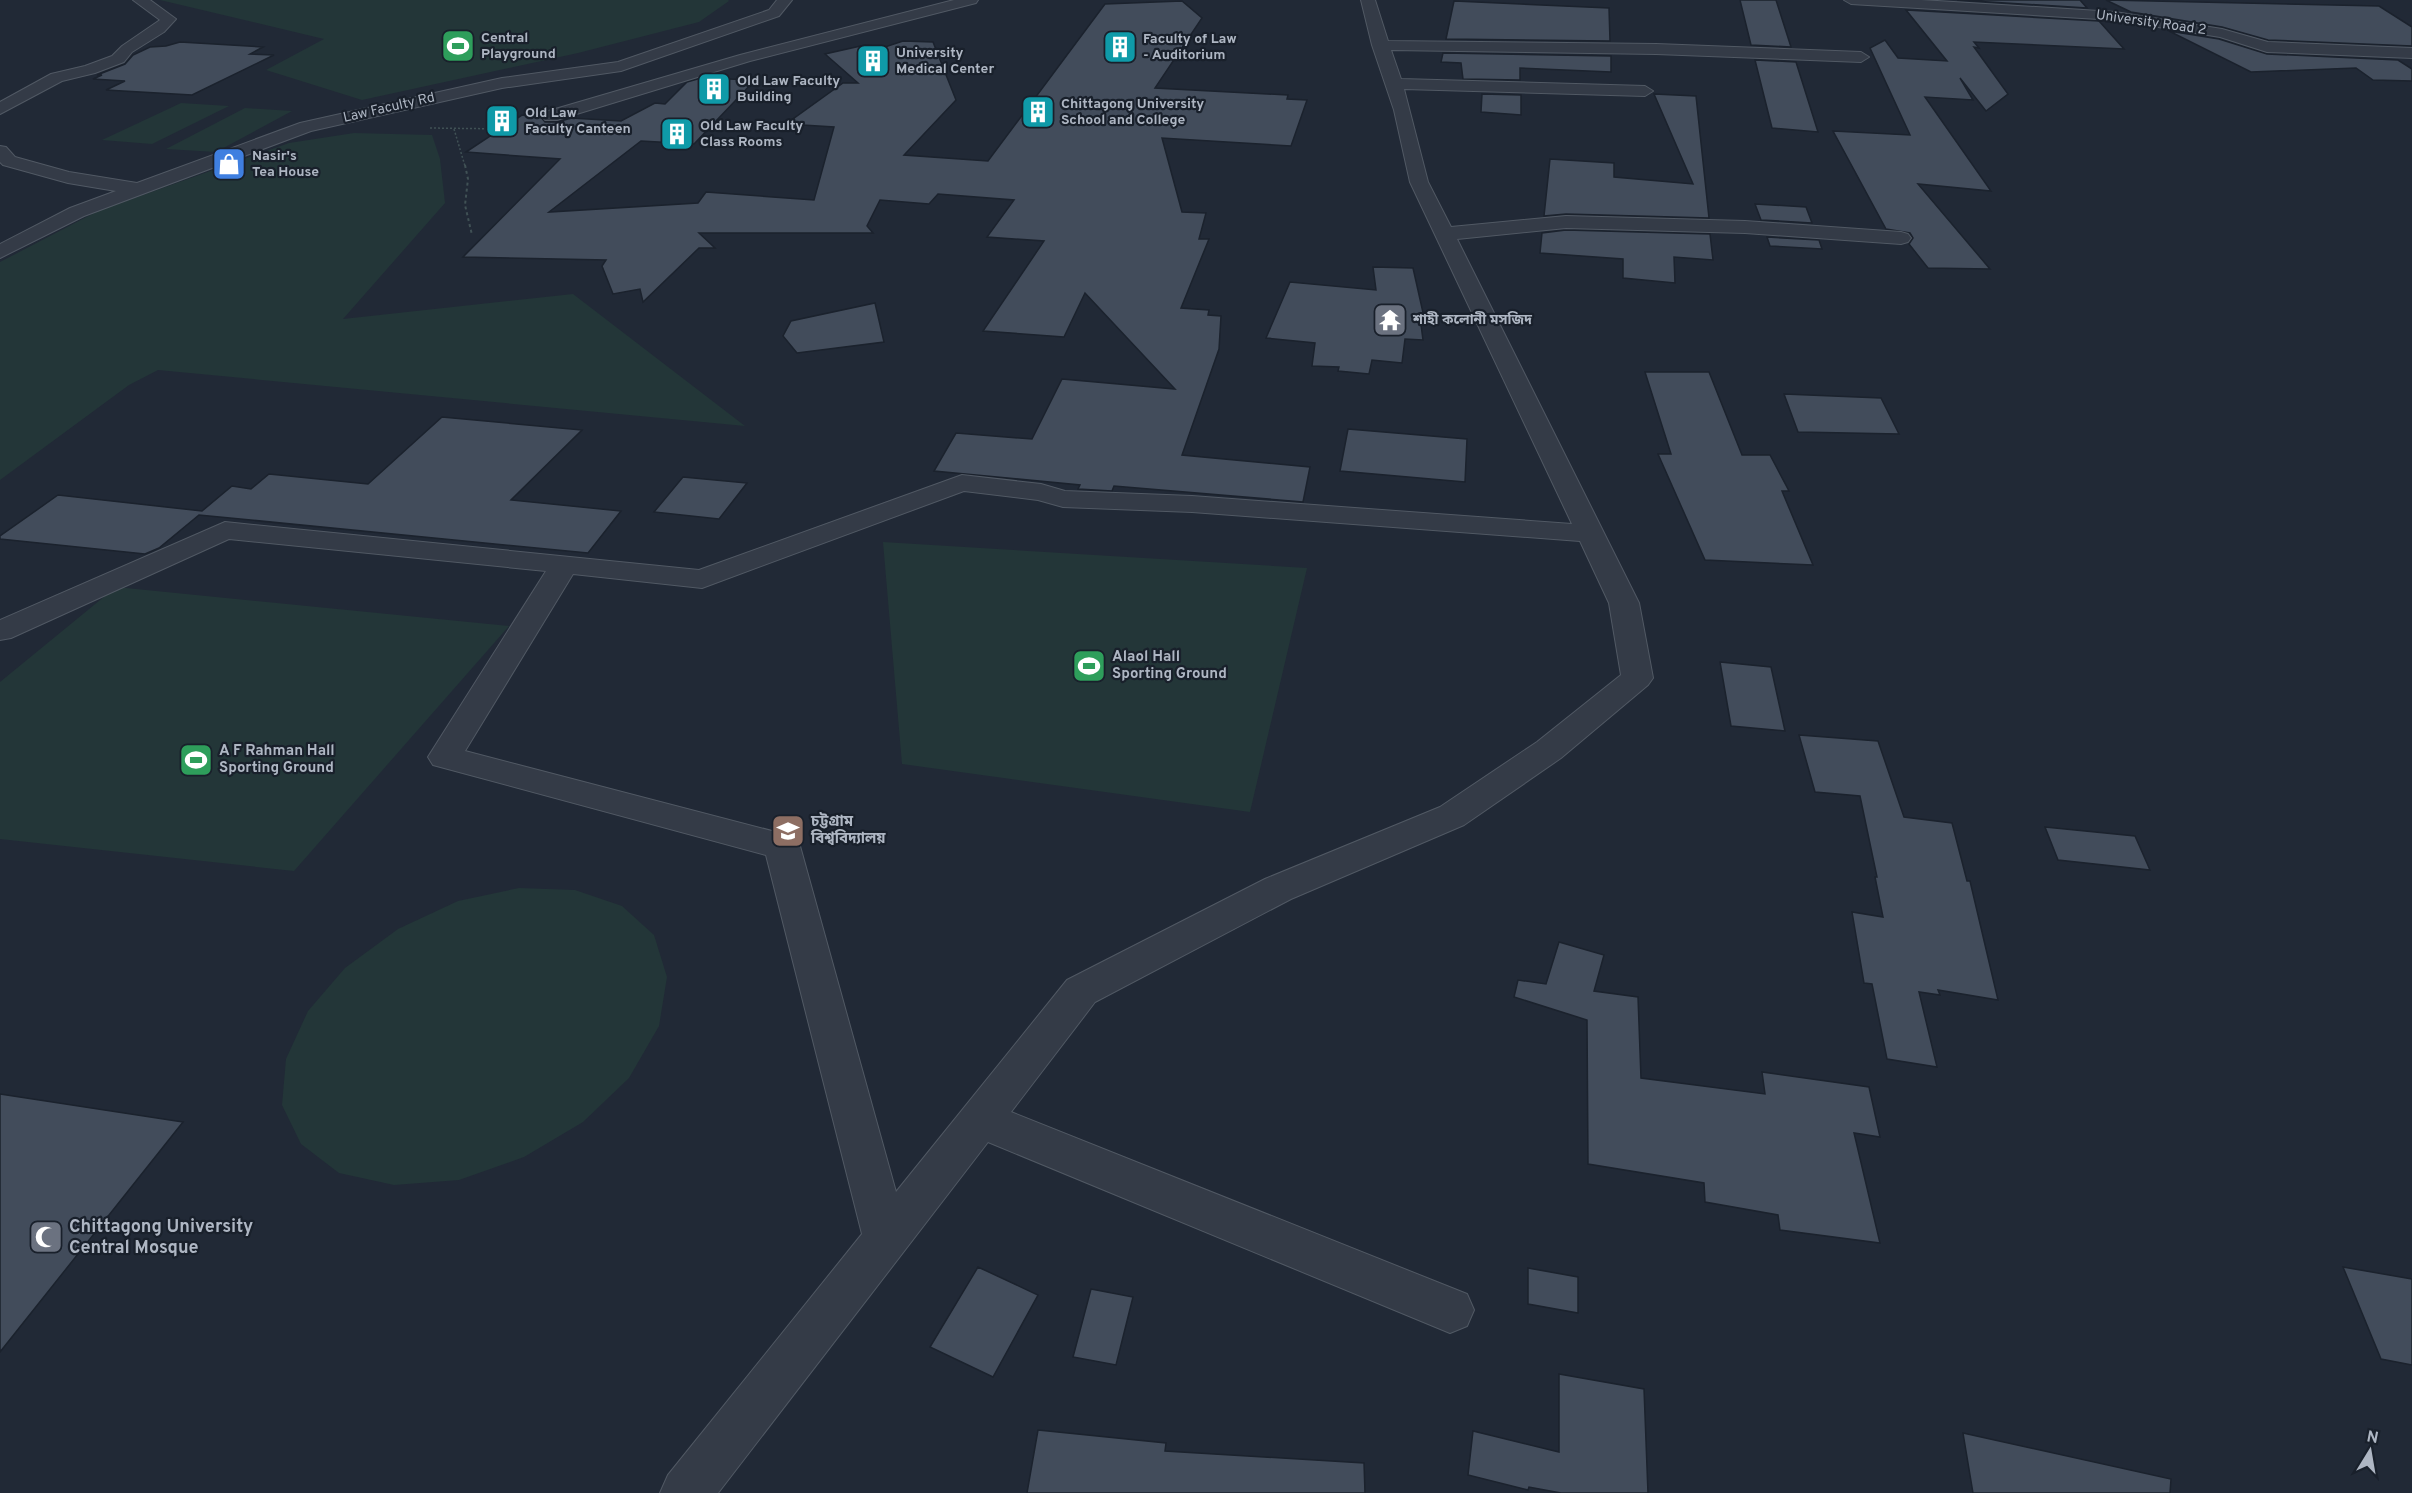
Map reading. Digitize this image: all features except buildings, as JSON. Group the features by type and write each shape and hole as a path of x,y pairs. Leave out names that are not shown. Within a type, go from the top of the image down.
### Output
{"street":[{"path":"0,109 57,76 89,70 118,59 127,49 159,29 169,19 140,0"},
{"name":"Law Faculty Rd","path":"0,252 77,212 306,127 502,83 621,66 774,13 785,0"},
{"path":"551,116 745,58 971,0"},
{"path":"686,1493 1081,992 1278,888 1452,816 1549,750 1637,678 1624,603 1419,182 1394,84 1380,45 1368,0"},
{"name":"University Road 2","path":"1851,0 2115,16 2223,33 2267,47 2412,53"},
{"path":"2103,0 2115,16"},
{"path":"1380,45 1656,49 1861,57"},
{"path":"1394,84 1645,91"},
{"path":"0,151 9,161 68,177 138,189"},
{"path":"1445,234 1566,222 1756,228 1901,238"},
{"path":"0,631 225,530 702,579 962,483 1041,492 1063,499 1192,504 1590,534"},
{"path":"564,565 445,757 782,846 886,1240"},
{"path":"980,1119 1450,1310"}],"path":[{"path":"454,129 462,148 468,179 465,205 472,235"}],"shaded area":[{"name":"Central Playground","path":"160,0 729,1 699,22 578,53 362,100 266,70 324,39"},
{"path":"181,103 229,106 152,144 102,140"},
{"path":"245,108 292,111 216,152 166,149"},
{"path":"354,133 432,135 440,159 445,203 343,319 573,294 745,426 158,370 129,385 0,480 0,262 98,211 289,143"},
{"name":"Alaol Hall Sporting Ground","path":"883,542 1307,568 1250,812 902,764"},
{"name":"A F Rahman Hall Sporting Ground","path":"116,587 509,626 294,871 0,839 0,682"},
{"path":"519,888 575,890 622,906 654,935 667,977 659,1026 629,1078 583,1122 524,1157 459,1180 394,1185 339,1173 301,1144 282,1105 286,1059 308,1011 345,968 398,929 458,901"}],"place":[{"name":"Central Playground","path":"458,46"},
{"name":"Faculty of Law - Auditorium","path":"1120,47"},
{"name":"University Medical Center","path":"873,61"},
{"name":"Old Law Faculty Building","path":"714,89"},
{"name":"Chittagong University School and College","path":"1038,112"},
{"name":"Old Law Faculty Canteen","path":"502,121"},
{"name":"Old Law Faculty Class Rooms","path":"677,134"},
{"name":"Nasir's Tea House","path":"229,164"},
{"name":"শাহী কলোনী মসজিদ","path":"1390,320"},
{"name":"Alaol Hall Sporting Ground","path":"1089,666"},
{"name":"A F Rahman Hall Sporting Ground","path":"196,760"},
{"name":"চট্টগ্রাম বিশ্ববিদ্যালয়","path":"788,831"},
{"name":"Chittagong University Central Mosque","path":"46,1237"}]}
